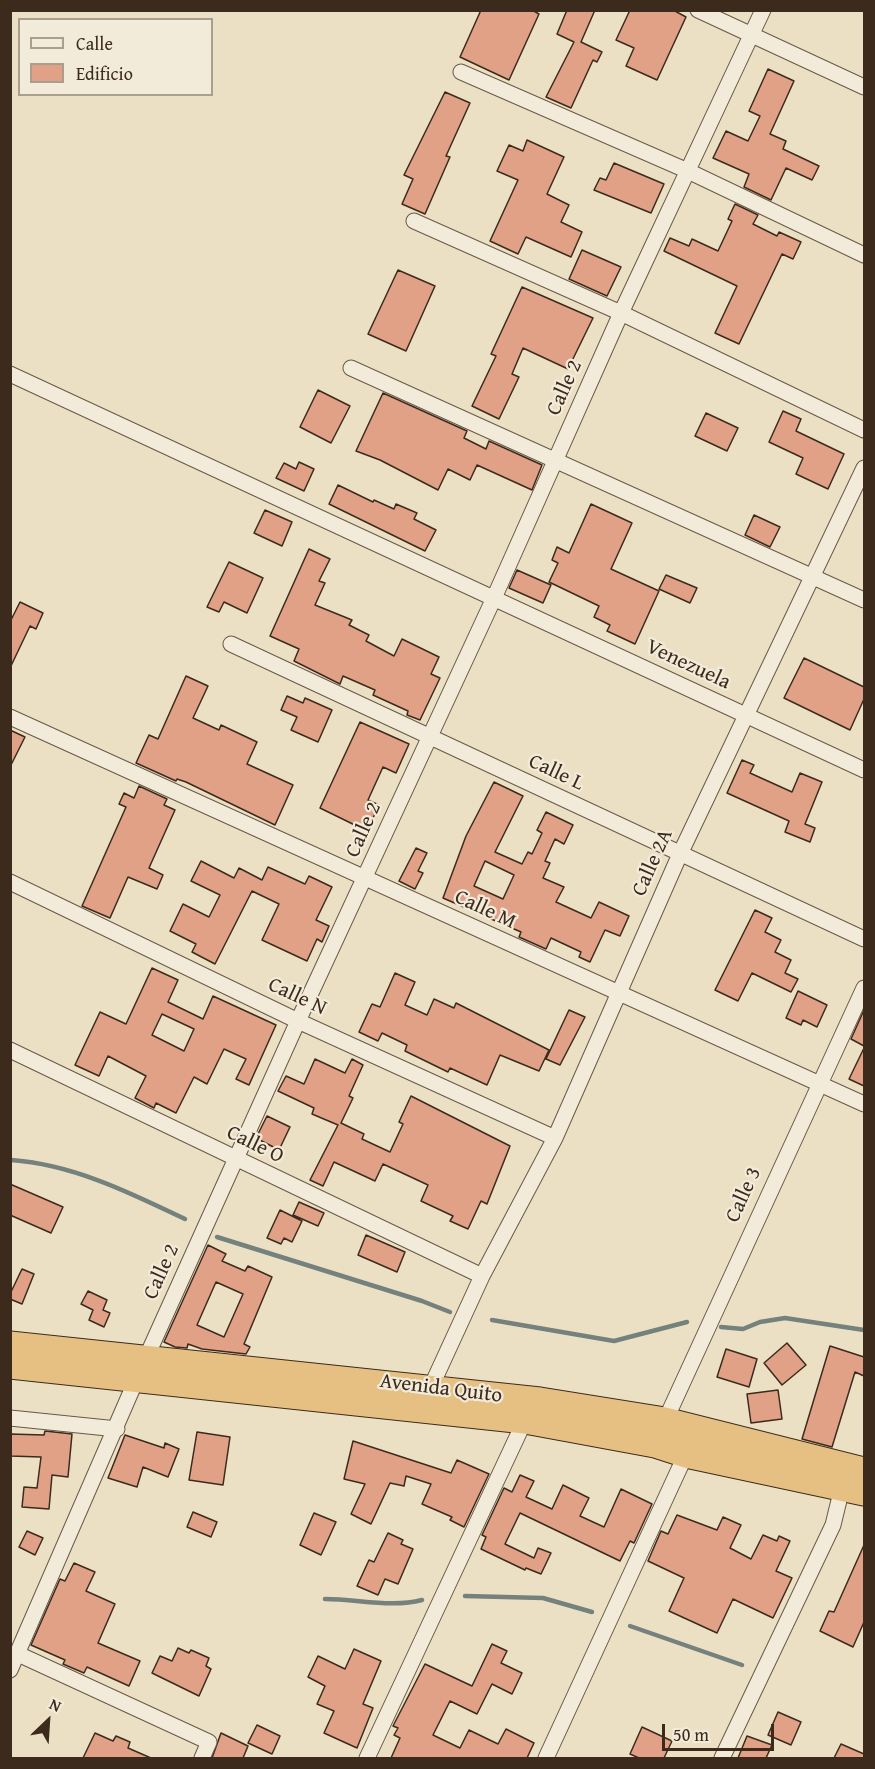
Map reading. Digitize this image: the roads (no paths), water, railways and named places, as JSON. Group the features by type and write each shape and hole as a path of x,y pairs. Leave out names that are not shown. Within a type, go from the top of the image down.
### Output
{"highway":[{"name":"Avenida Quito","path":"10,1345 142,1368 525,1420 655,1444 686,1454 853,1490"},
{"name":"Avenida Quito","path":"10,1365 142,1368 431,1387 540,1401 665,1421 864,1471"}],"street":[{"path":"698,10 864,87"},
{"name":"Calle 2","path":"10,1670 235,1159 366,878 428,736 494,598 621,313 763,10"},
{"path":"461,72 688,171 864,255"},
{"path":"414,221 621,313 864,430"},
{"path":"351,368 864,600"},
{"name":"Venezuela","path":"10,374 864,770"},
{"name":"Calle 2A","path":"431,1387 482,1276 555,1138 680,854 864,468"},
{"name":"Calle L","path":"231,644 864,939"},
{"name":"Calle M","path":"10,717 864,1104"},
{"name":"Calle N","path":"17,885 298,1021 555,1138"},
{"name":"Calle 3","path":"665,1421 864,988"},
{"name":"Calle O","path":"10,1050 482,1276"},
{"path":"10,1418 117,1429"},
{"path":"367,1758 525,1420"},
{"path":"546,1758 686,1454"},
{"path":"722,1758 833,1525 853,1490"},
{"path":"18,1654 209,1742 202,1758"}],"waterway":[{"path":"11,1160 56,1167 101,1181 185,1219"},
{"path":"217,1237 422,1301 450,1312"},
{"path":"721,1327 743,1329 760,1322 785,1318 864,1330"},
{"path":"492,1320 614,1341 687,1322"},
{"path":"465,1596 543,1598 592,1612"},
{"path":"325,1599 386,1603 422,1600"},
{"path":"630,1626 742,1665"}]}
